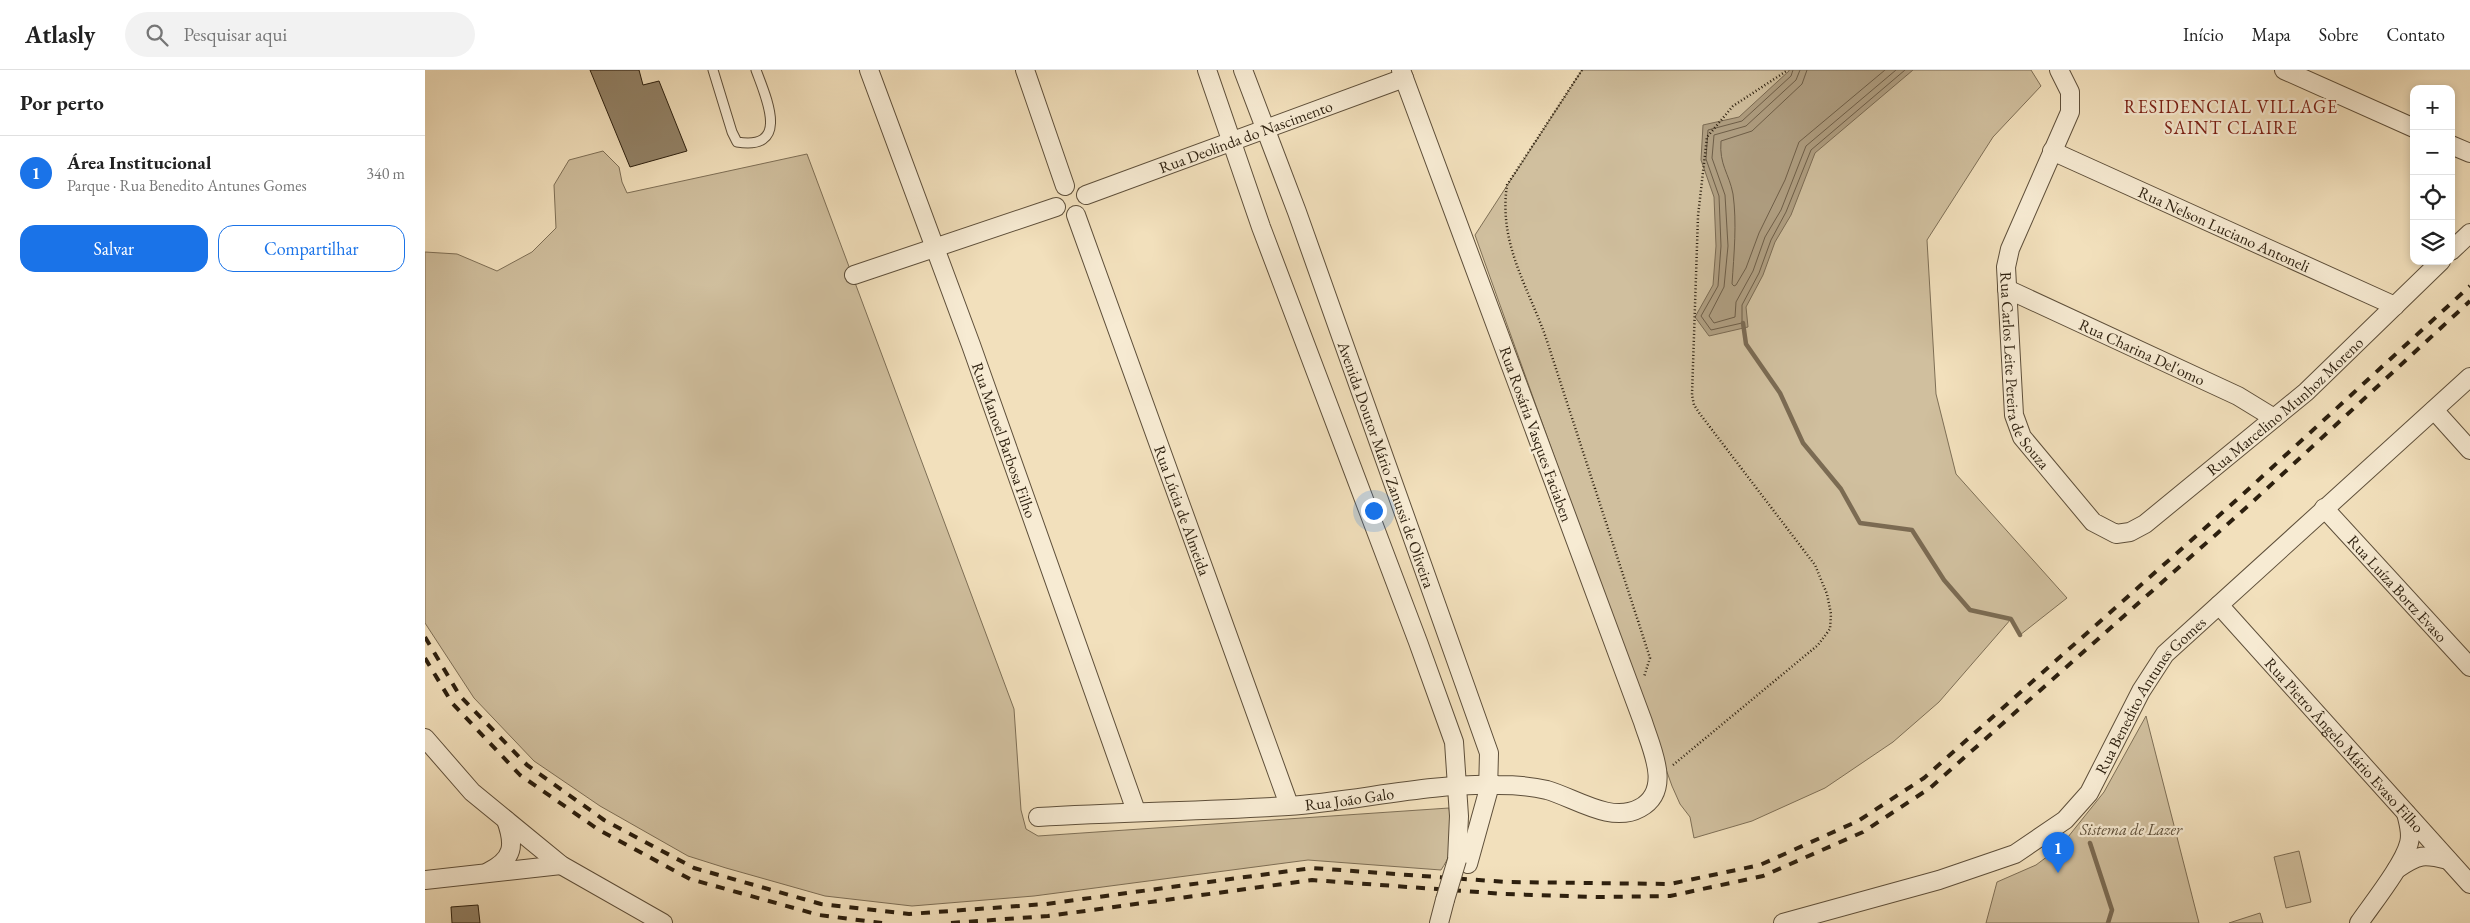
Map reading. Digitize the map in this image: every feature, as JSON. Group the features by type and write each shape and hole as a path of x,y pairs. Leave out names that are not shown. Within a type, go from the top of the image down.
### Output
{"street":[{"name":"Rua Manoel Barbosa Filho","path":"869,70 935,247 1136,811"},
{"path":"1025,70 1065,186"},
{"name":"Avenida Doutor Mário Zanussi de Oliveira","path":"1207,70 1261,227 1454,742 1462,862"},
{"name":"Avenida Doutor Mário Zanussi de Oliveira","path":"1243,70 1301,221 1489,753 1489,784 1462,862"},
{"name":"Rua Carlos Leite Pereira de Souza","path":"2059,70 2070,92 2070,112 2010,249 2005,267 2014,415 2022,437 2081,510 2093,522 2116,534"},
{"path":"2284,70 2410,126"},
{"name":"Rua Deolinda do Nascimento","path":"1086,195 1265,130 1403,74"},
{"name":"Rua Rosária Vasques Faciaben","path":"1403,74 1636,705 1659,776"},
{"path":"2455,147 2470,153"},
{"name":"Rua Nelson Luciano Antoneli","path":"2053,151 2395,306"},
{"path":"1078,185 1086,195 1086,207 1076,215 1063,214 1056,207 1055,196 1065,186 1078,185"},
{"path":"854,275 1056,207"},
{"name":"Rua Lúcia de Almeida","path":"1076,215 1289,806"},
{"path":"2455,247 2470,233"},
{"name":"Rua Marcelino Munhoz Moreno","path":"2116,534 2129,532 2145,524 2306,392 2437,265"},
{"name":"Rua Charina Del'omo","path":"2007,289 2238,396 2274,418"},
{"name":"Rua Benedito Antunes Gomes","path":"1783,923 1939,880 2015,854 2065,820 2089,793 2141,691 2165,654 2470,377"},
{"path":"2434,410 2470,450"},
{"name":"Rua Luíza Bortz Evaso","path":"2324,508 2470,667"},
{"name":"Rua Pietro Ângelo Mário Evaso Filho","path":"2219,604 2470,884"},
{"path":"425,738 472,792 561,866 663,923"},
{"name":"Rua João Galo","path":"1039,817 1136,811 1289,806 1489,784 1519,785 1547,790 1595,808 1630,813 1643,806 1651,798 1657,789 1659,776"},
{"path":"2359,923 2395,870 2409,844 2410,830 2405,812"},
{"path":"485,873 502,865 511,851 512,837 506,820"},
{"path":"2395,870 2414,857 2428,855 2449,860"},
{"path":"1439,923 1451,901 1462,862"},
{"path":"425,880 561,866"},
{"path":"1451,901 1451,923"}],"lane":[{"path":"713,70 732,132 737,142 750,144 763,140 770,130 771,120 770,109 756,70"}],"path":[{"path":"1582,70 1507,185 1504,205 1508,242 1547,339 1650,658 1636,705"},
{"path":"1659,776 1818,645 1830,629 1831,614 1827,594 1815,564 1700,414 1694,405 1692,395 1698,216 1707,137 1733,106 1788,70"}],"green space":[{"path":"1582,70 2031,70 2041,86 1993,137 1927,240 1936,394 1956,474 2067,598 2020,635 2011,619 1939,702 1893,742 1825,788 1752,821 1694,838 1690,817 1680,804 1672,786 1475,235"},
{"path":"603,151 619,167 622,182 627,193 807,154 1014,709 1021,810 1026,829 1038,836 1449,808 1453,840 1450,854 1441,870 1308,860 1034,896 912,906 825,896 688,856 600,806 534,761 474,698 425,623 425,252 457,254 497,271 532,252 556,228 554,185 569,160"},
{"name":"Sistema de Lazer","path":"2146,716 2199,923 1986,923 1997,882 2036,865 2060,847 2104,792"},
{"path":"2299,851 2311,902 2286,908 2274,857"},
{"path":"2260,913 2263,923 2229,923"}],"water":[{"path":"1790,70 1913,70 1815,153 1791,215 1775,242 1763,275 1746,307 1748,327 1709,336 1695,317 1713,285 1716,246 1714,197 1701,160 1703,125 1739,117"}],"building":[{"path":"590,70 639,70 643,85 659,81 687,151 630,167"},
{"path":"478,905 480,923 452,923 451,907"}],"waterway":[{"path":"1743,323 1746,344 1780,393 1803,443 1841,489 1860,523 1912,530 1944,580 1970,610 2011,619 2020,635"},
{"path":"2090,843 2112,910 2108,923"}],"railway":[{"path":"425,637 460,696 527,765 604,820 694,868 821,904 909,914 1046,904 1312,868 1506,882 1670,884 1760,865 1858,821 1924,778 2241,496 2470,286"},
{"path":"951,923 1048,916 1312,880 1505,894 1596,897 1670,896 1763,876 1863,832 1930,788 2248,506 2470,301"},
{"path":"425,658 452,703 520,775 599,830 690,879 819,915 882,923"}],"place":[{"name":"Área Institucional","path":"2058,873"}],"district":[{"name":"RESIDENCIAL VILLAGE SAINT CLAIRE","path":"2231,116"}]}
